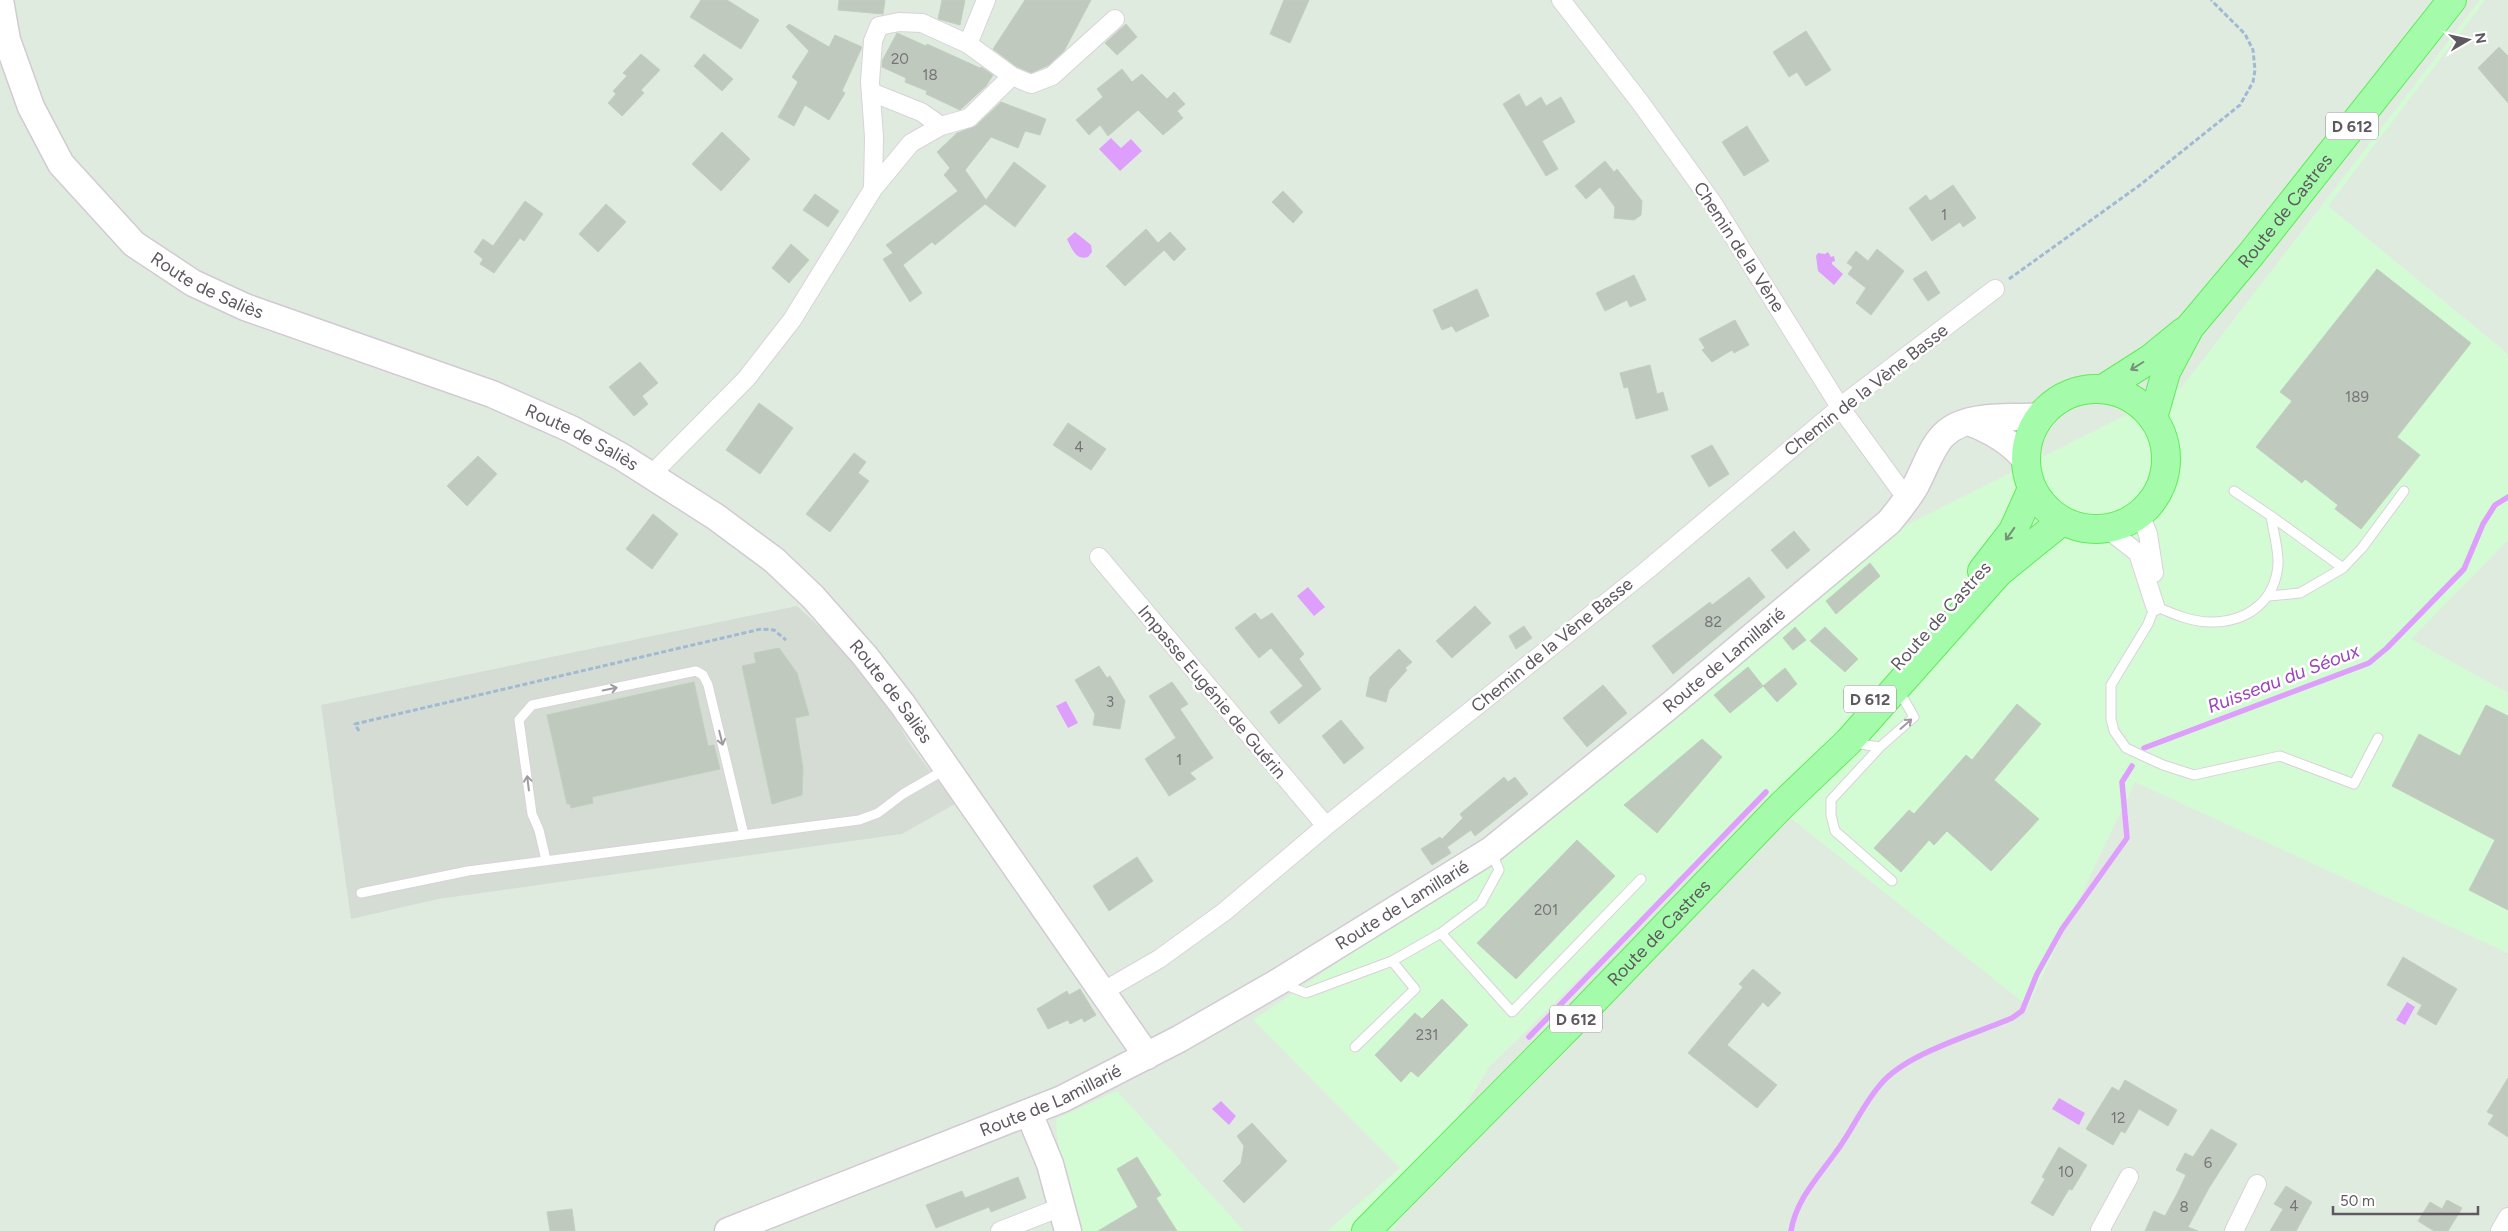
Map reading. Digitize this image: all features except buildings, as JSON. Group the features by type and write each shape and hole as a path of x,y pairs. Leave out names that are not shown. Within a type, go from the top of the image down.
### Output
{"main road":[{"name":"Route de Castres","path":"2102,388 2150,359 2190,327 2252,253 2452,0"},
{"name":"Route de Castres","path":"2153,418 2166,372 2190,327"},
{"path":"2102,388 2122,394 2139,404 2153,418 2164,444 2166,458 2164,480 2154,499 2140,515 2121,524 2106,528 2091,528 2062,521 2044,505 2031,490 2024,458 2029,437 2039,416 2070,393 2102,388"},
{"name":"Route de Castres","path":"1783,804 1892,671 1990,562 2013,531 2031,490"},
{"name":"Route de Castres","path":"1366,1231 1577,1018 1783,804 1848,742 1999,572 2062,521"}],"street":[{"name":"Route de Saliès","path":"0,0 7,40 31,107 61,164 134,244 193,283 244,307 492,394 571,429 622,457 736,532 774,560 813,597 881,677 1147,1056"},
{"path":"968,44 986,0"},
{"name":"Chemin de la Vène","path":"1561,0 1640,102 1712,202 1840,407 1907,499"},
{"path":"873,189 874,137 871,92 873,41 879,26 899,22 922,23 968,44 1012,76 1031,84 1052,76 1116,19"},
{"path":"650,476 746,379 792,320 873,189 911,143 941,126 969,118 1012,76"},
{"path":"871,92 922,112 941,126"},
{"name":"Chemin de la Vène Basse","path":"1102,992 1137,973 1184,941 1290,859 1326,826 1646,570 1840,407 1995,289"},
{"name":"Route de Lamillarié","path":"728,1231 1062,1099 1147,1056 1278,982 1491,850 1842,562 1888,522 1907,499 1938,439 1952,428 1968,422 1991,418 2039,416"},
{"path":"1968,422 1999,435 2014,446 2024,458"},
{"path":"2140,515 2148,534 2156,606"},
{"path":"2106,528 2138,553 2156,606"},
{"name":"Impasse Eugénie de Guérin","path":"1098,557 1326,826"},
{"path":"1000,1231 1065,1219 1043,1144 1029,1113"},
{"path":"2102,1231 2100,1230 2129,1177"},
{"path":"2234,1231 2258,1184"},
{"path":"2500,1231 2508,1217"}],"lane":[{"path":"2234,491 2342,568"},
{"path":"2269,596 2300,593 2342,568 2362,548 2404,491"},
{"path":"2271,516 2278,564 2269,596 2251,612 2214,622 2189,619 2156,606 2148,624 2111,685 2111,719 2114,731 2126,748 2164,765 2194,775 2280,756 2354,784 2378,738"},
{"path":"546,860 539,830 532,814 519,720 532,705 696,671 703,675 708,686 740,812 744,835"},
{"path":"1892,881 1835,831 1831,815 1831,800 1880,746 1914,717 1897,688"},
{"path":"1848,742 1880,746"},
{"path":"361,893 468,871 859,820 878,813 903,794 946,769"},
{"path":"1278,982 1306,993 1392,960 1441,933 1481,903 1499,870 1491,850"},
{"path":"1441,933 1512,1012 1641,879"},
{"path":"1355,1047 1415,989 1392,960"}],"path":[{"path":"1995,289 2140,185 2240,105 2254,82 2256,70 2253,50 2245,34 2211,0"},
{"path":"359,731 356,724 761,629 774,630 786,640"}],"shaded area":[{"path":"2480,0 2485,0 2328,206 2508,354 2508,540 2411,639 2508,693 2508,953 2135,782 2028,1006 1764,797 1488,1068 1393,1231 1327,1231 1400,1168 1253,1020 1511,846 1897,530 2182,387"},
{"path":"1111,138 1121,148 1131,139 1142,151 1120,171 1099,149"},
{"path":"1075,232 1091,245 1092,252 1088,257 1077,256 1071,247 1067,239"},
{"path":"1828,252 1831,257 1834,256 1835,261 1832,264 1843,274 1834,285 1818,271 1816,256 1818,253 1825,254"},
{"path":"1308,587 1325,607 1314,616 1297,596"},
{"path":"797,606 836,642 893,715 910,744 955,804 902,834 438,899 351,919 321,705"},
{"path":"1066,701 1078,723 1068,728 1056,706"},
{"path":"2407,1002 2415,1007 2405,1025 2396,1020"},
{"path":"1117,1091 1244,1231 1064,1231 1056,1119"},
{"path":"2059,1098 2085,1113 2079,1125 2052,1109"},
{"path":"1221,1101 1236,1116 1229,1125 1212,1109"}],"waterway":[{"name":"Ruisseau du Séoux","path":"2144,748 2369,663 2387,648 2464,569 2483,524 2495,505 2508,497"},
{"name":"Ruisseau du Séoux","path":"1791,1231 1798,1209 1809,1189 1842,1144 1862,1110 1880,1085 1906,1063 1923,1054 2012,1018 2022,1011 2037,974 2062,929 2127,838 2122,782 2132,766"},
{"path":"1529,1037 1766,792"}]}
